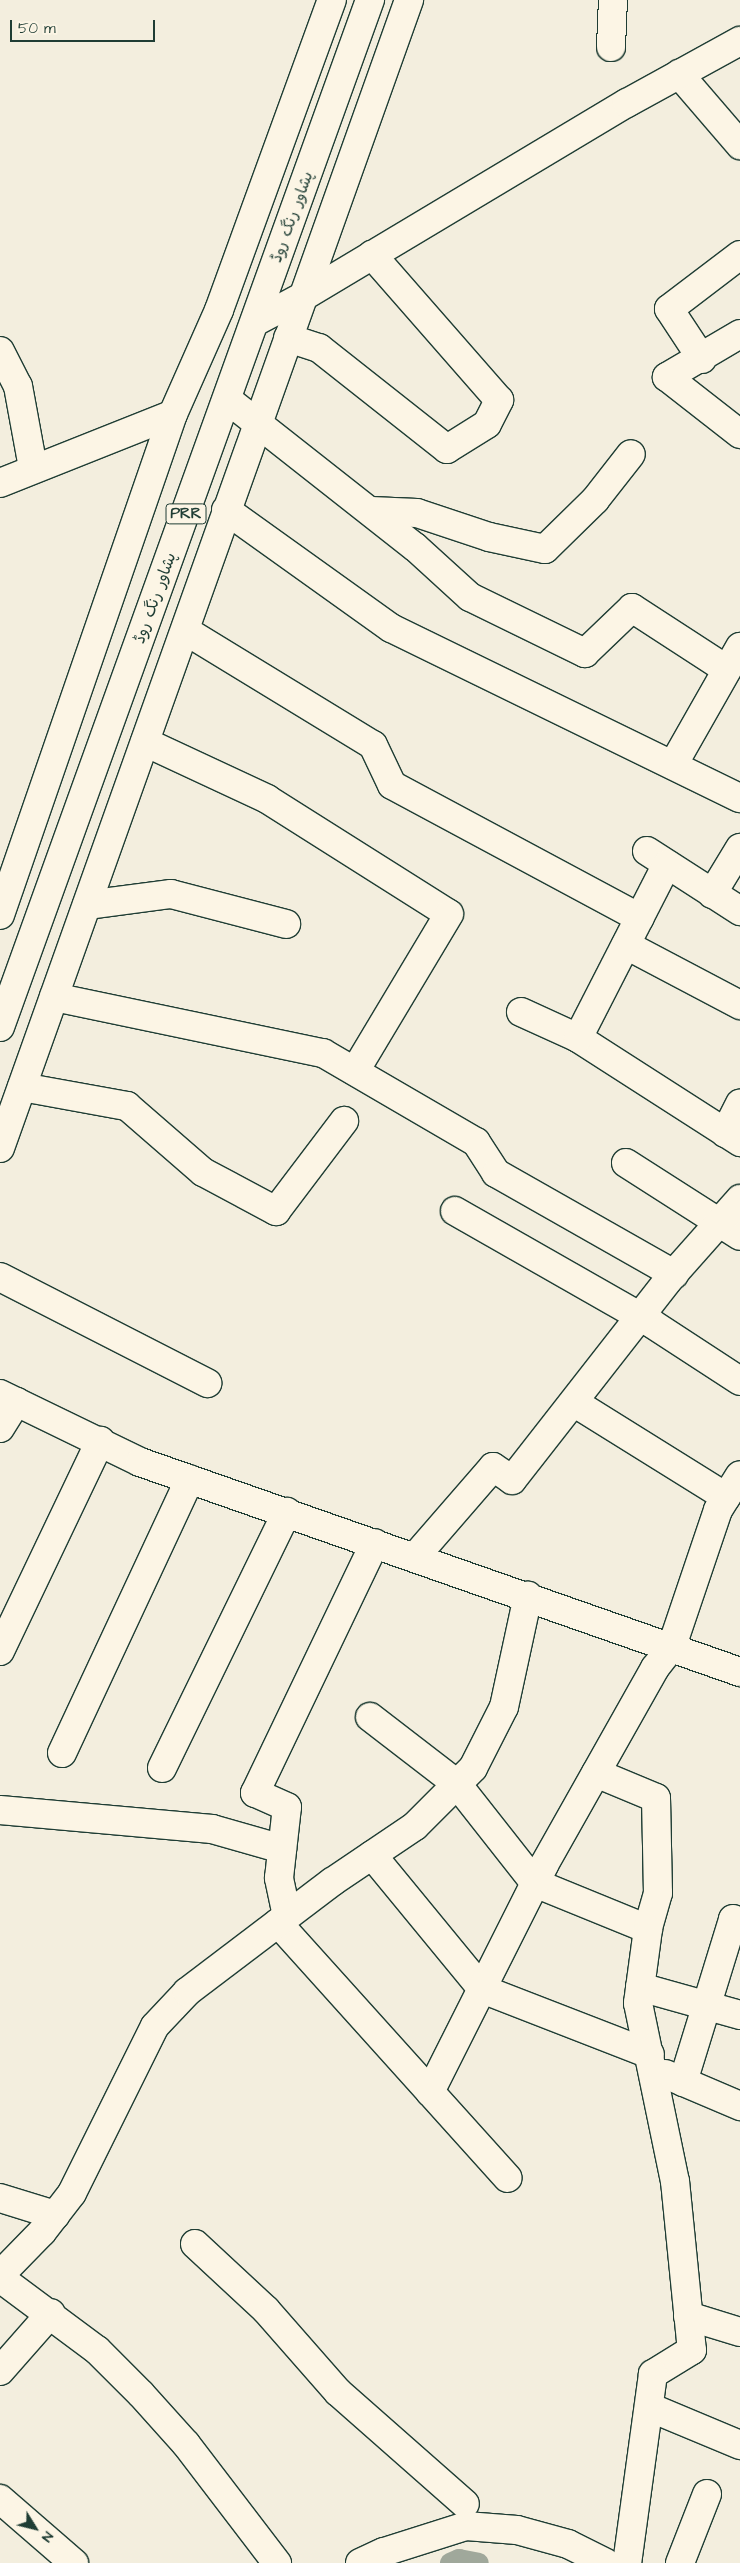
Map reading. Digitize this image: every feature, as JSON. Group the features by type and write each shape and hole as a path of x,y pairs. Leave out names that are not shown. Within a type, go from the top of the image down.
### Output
{"main road":[{"name":"PRR","path":"0,916 174,414 219,310 332,0"},
{"name":"پشاور رنگ روڈ","path":"0,1027 228,400 370,0"},
{"path":"0,1148 186,631 226,510 409,0"},
{"path":"610,47 613,0"},
{"path":"255,322 304,296 679,74 740,41"},
{"path":"679,74 740,145"},
{"path":"288,338 319,348 447,449 487,424 499,400 372,255"},
{"path":"702,359 669,309 740,255"},
{"path":"740,334 702,359 667,377 740,434"},
{"path":"0,351 33,468"},
{"path":"228,400 258,420 371,512 470,597 585,653 632,608 726,669"},
{"path":"0,483 33,468 174,414"},
{"path":"371,512 417,513 488,537 545,549 595,500 631,454"},
{"path":"226,510 391,628 740,798"},
{"path":"186,631 373,745 392,785 640,918"},
{"path":"672,765 740,647"},
{"path":"145,742 267,799 449,914 355,1071"},
{"path":"712,894 740,848"},
{"path":"578,1038 640,918 657,858 740,911"},
{"path":"87,905 171,894 286,924"},
{"path":"626,945 740,1005"},
{"path":"54,997 323,1053 476,1142 496,1173 674,1274"},
{"path":"521,1012 578,1038 733,1137 740,1104"},
{"path":"22,1087 127,1106 203,1172 276,1211 344,1121"},
{"path":"626,1164 730,1230"},
{"path":"415,1557 493,1467 512,1480 575,1403 674,1274 730,1230 740,1199"},
{"path":"455,1211 640,1316 740,1381"},
{"path":"0,1276 207,1383"},
{"path":"0,1428 8,1398 140,1462 672,1646 740,1672"},
{"path":"430,2092 535,1883 655,1668 672,1646 718,1510 733,1486 575,1403"},
{"path":"0,1651 100,1441"},
{"path":"62,1753 190,1479"},
{"path":"162,1768 287,1512"},
{"path":"376,1543 255,1793 286,1807 279,1878 283,1919 430,2092 508,2178"},
{"path":"277,2563 186,2444 97,2350 0,2277 72,2193 155,2026 187,1992 283,1919 416,1826 473,1768 504,1707 528,1596"},
{"path":"370,1717 457,1784 535,1883 648,1929"},
{"path":"596,1773 656,1798 658,1893 648,1929 638,2003 652,2062 675,2181 692,2350 653,2374 627,2563"},
{"path":"0,1810 212,1829 282,1849"},
{"path":"372,1855 482,1989 652,2062 682,2082 740,2106"},
{"path":"682,2082 733,1919 740,1922"},
{"path":"640,1986 740,2015"},
{"path":"0,2198 55,2215"},
{"path":"195,2244 266,2310 338,2392 465,2504"},
{"path":"0,2371 50,2313"},
{"path":"688,2316 740,2332"},
{"path":"649,2407 740,2445"},
{"path":"680,2563 707,2494"},
{"path":"0,2499 74,2563"},
{"path":"360,2563 384,2552 466,2526 517,2530 568,2544 606,2563"}],"waterway":[{"path":"450,2563 459,2559 479,2563"}]}
